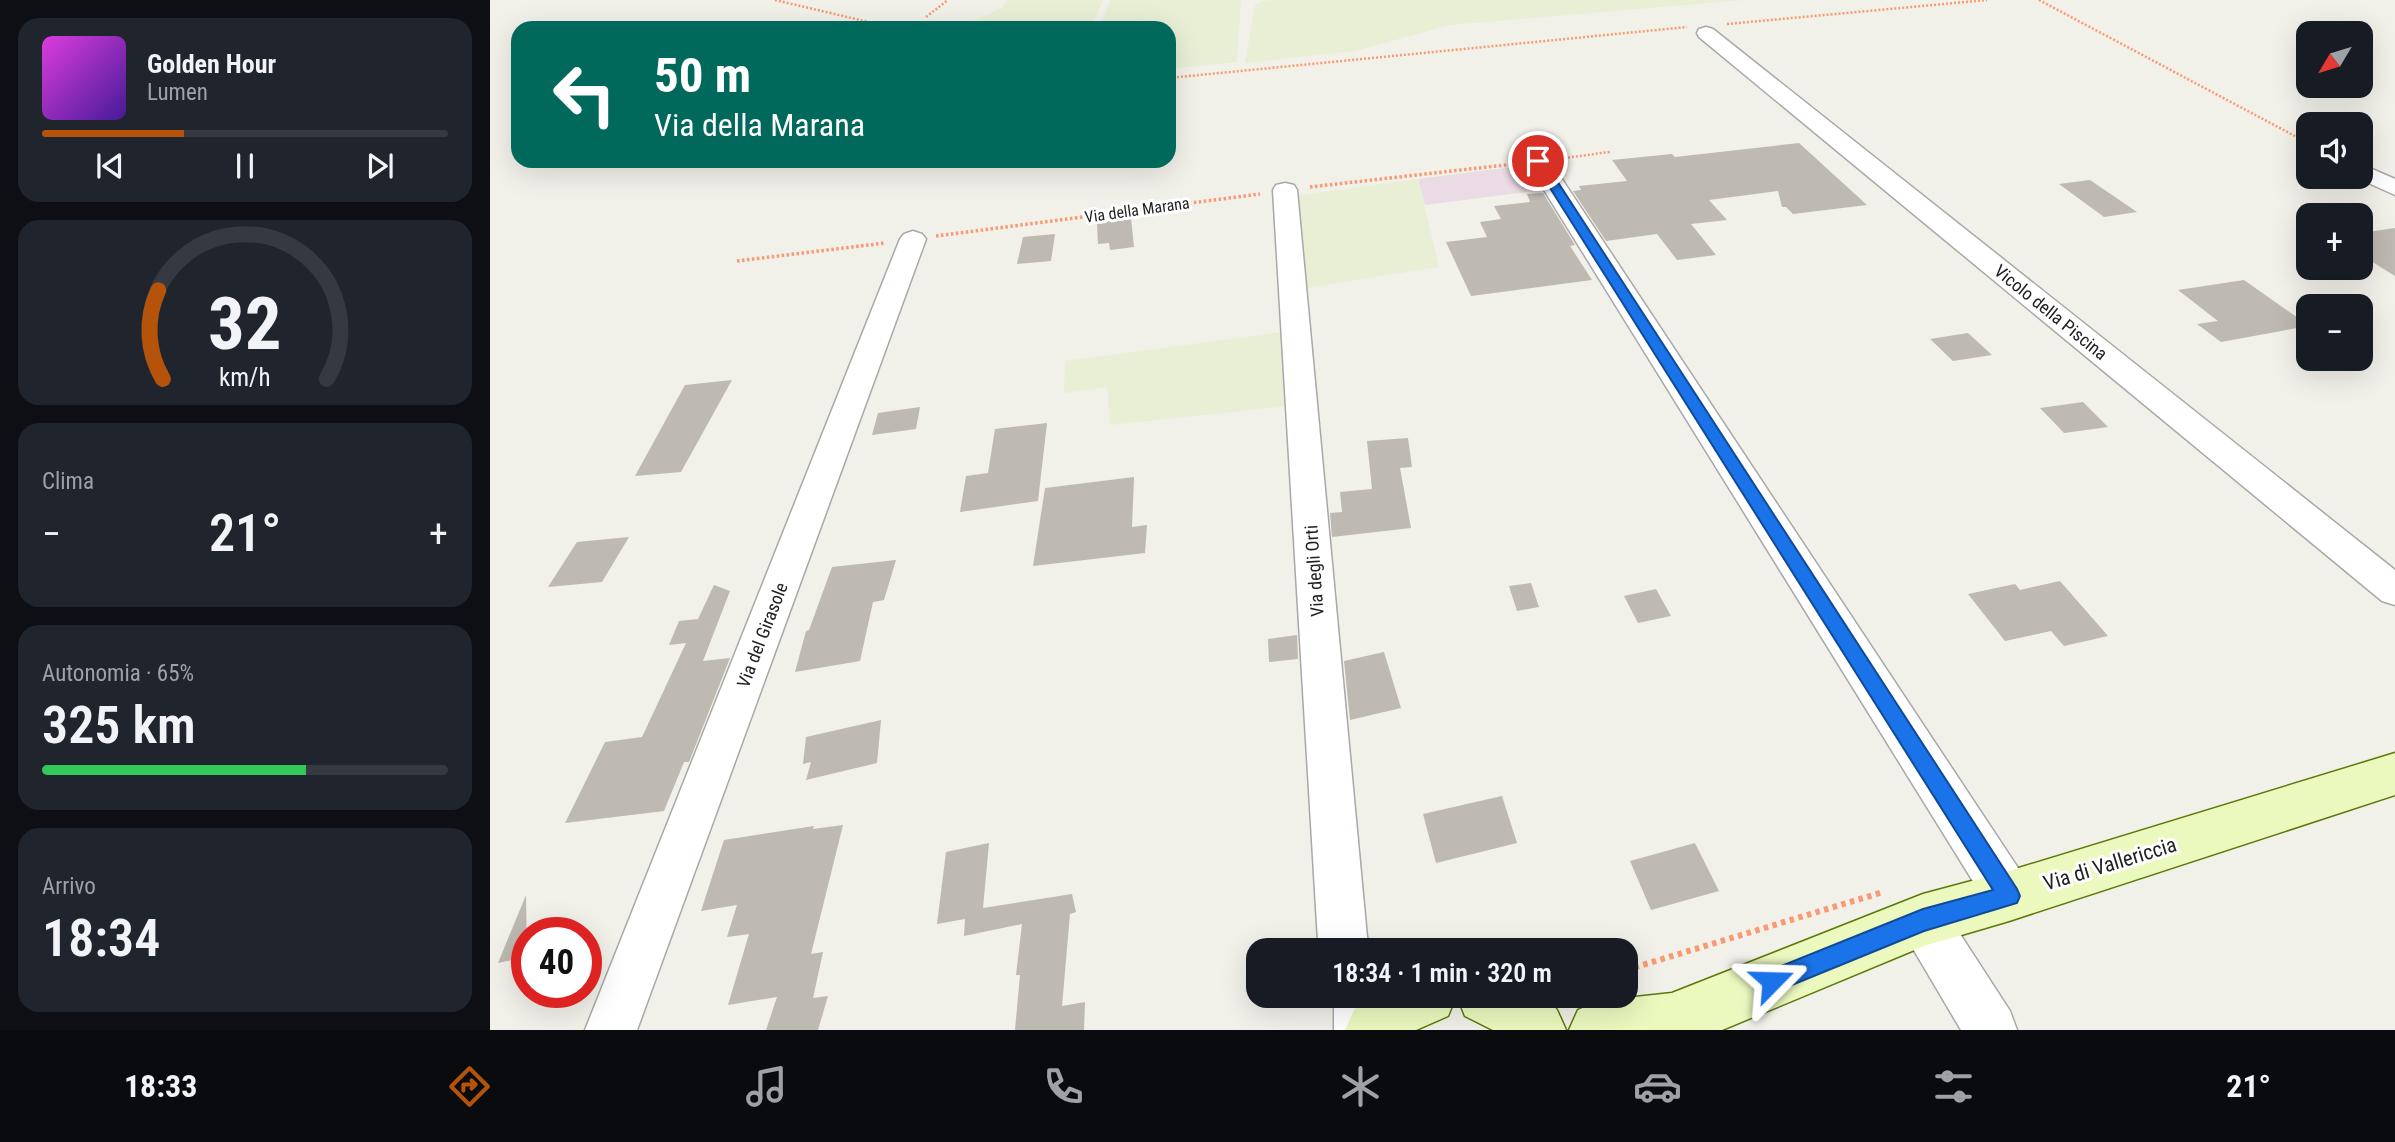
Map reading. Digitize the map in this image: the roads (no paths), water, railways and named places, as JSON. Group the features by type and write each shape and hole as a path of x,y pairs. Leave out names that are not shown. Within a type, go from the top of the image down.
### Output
{"street":[{"name":"Vicolo della Piscina","path":"1708,28 2395,591"},
{"path":"1538,161 2009,896"},
{"path":"2373,177 2395,188"},
{"name":"Via degli Orti","path":"1285,190 1343,938"},
{"name":"Via del Girasole","path":"611,1030 913,239"},
{"name":"Via di Vallericcia","path":"1598,1030 1668,1026 1906,905 2009,896 2395,775"},
{"path":"1906,905 1991,1030"},
{"path":"1359,1008 1360,1030"},
{"path":"1374,1030 1385,1018 1401,1008"}]}
